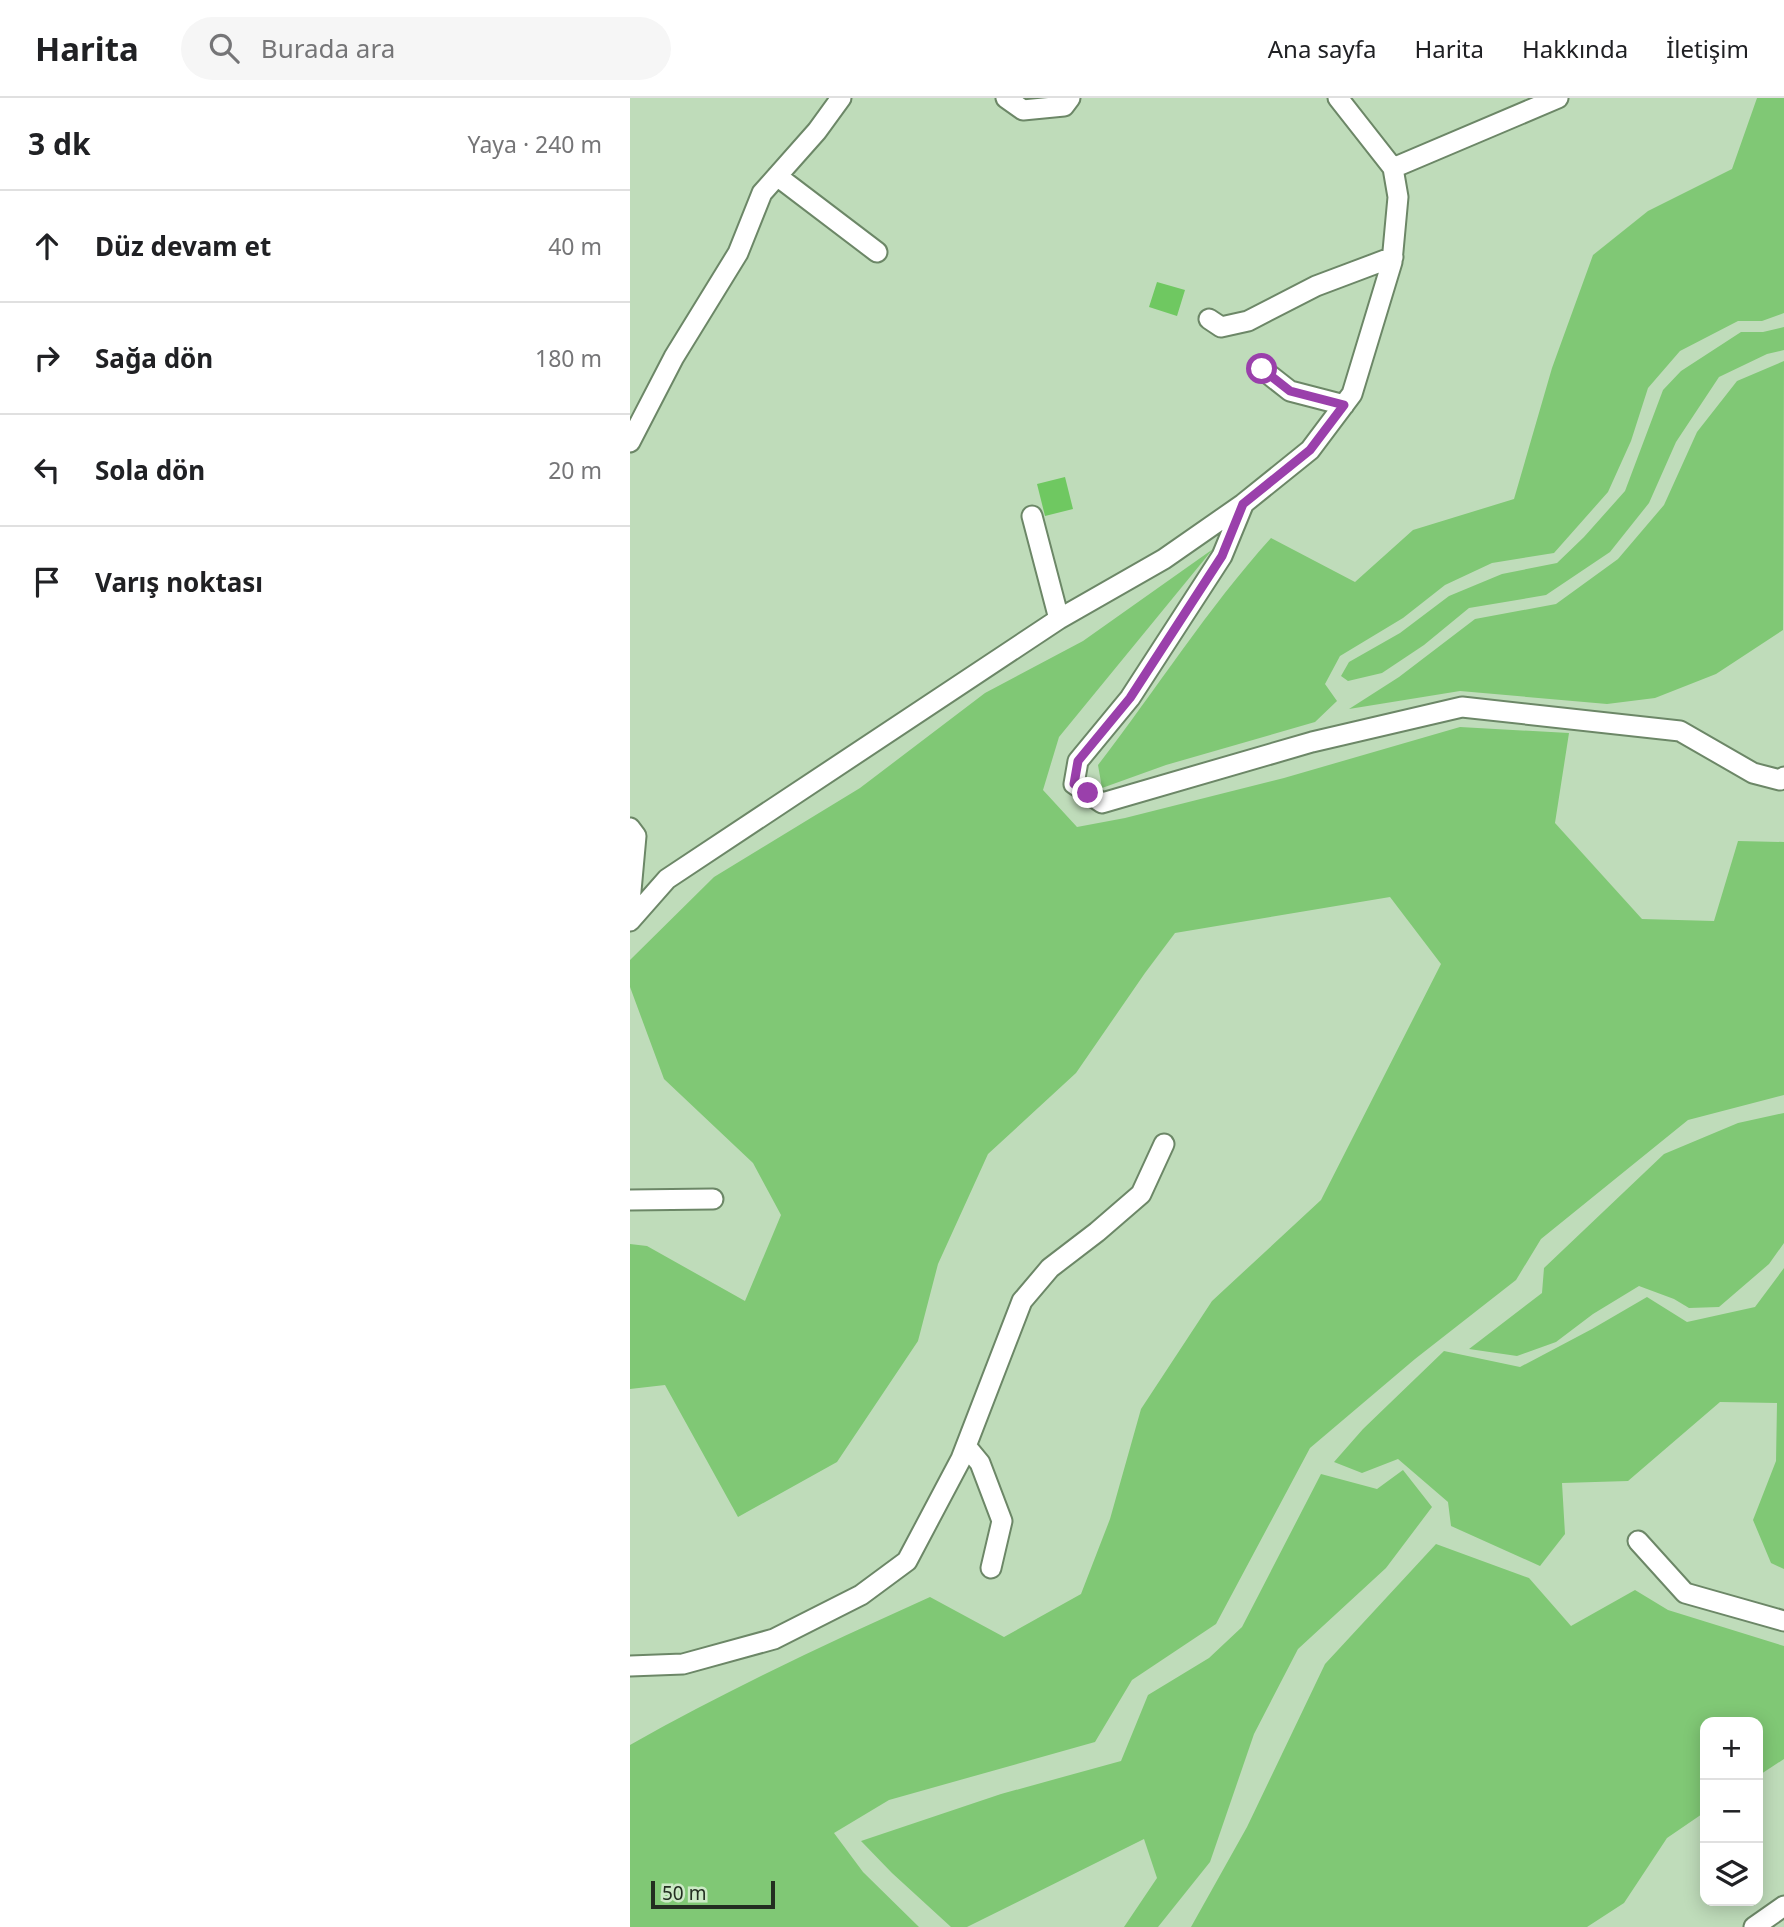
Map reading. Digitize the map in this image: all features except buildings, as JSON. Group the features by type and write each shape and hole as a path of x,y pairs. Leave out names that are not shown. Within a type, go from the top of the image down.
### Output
{"street":[{"path":"630,442 674,357 738,253 762,193 817,131 841,98"},
{"path":"1006,98 1023,110 1064,106 1070,98"},
{"path":"630,921 667,879 1059,620 1164,559 1243,504 1310,450 1352,394 1393,257 1398,197 1392,168 1338,98"},
{"path":"1392,168 1558,98"},
{"path":"777,176 877,252"},
{"path":"1209,319 1221,327 1248,321 1316,286 1393,257"},
{"path":"1262,369 1290,391 1344,405"},
{"path":"1243,504 1222,556 1130,698 1078,761 1074,784 1102,803 1312,742 1462,707 1680,730 1753,773 1780,780 1784,777"},
{"path":"1032,516 1059,620"},
{"path":"630,828 636,836 630,902"},
{"path":"630,1665 683,1664 774,1639 861,1595 907,1561 966,1446 1022,1301 1050,1268 1141,1194 1164,1144"},
{"path":"630,1200 713,1199"},
{"path":"966,1446 980,1463 1002,1521 991,1568"},
{"path":"1637,1541 1685,1593 1784,1621"},
{"path":"1755,1927 1784,1906"}],"green space":[{"path":"1757,98 1784,98 1784,313 1762,321 1738,321 1680,351 1648,388 1631,441 1608,492 1554,553 1492,563 1445,585 1403,618 1340,656 1325,684 1337,701 1315,722 1166,765 1102,788 1098,765 1203,621 1271,538 1355,582 1413,530 1514,499 1552,368 1593,255 1648,211 1732,169"},
{"path":"1784,327 1784,350 1767,354 1719,377 1676,442 1649,503 1610,552 1546,595 1469,608 1424,645 1382,673 1348,681 1341,676 1349,662 1400,633 1449,596 1502,574 1557,563 1625,491 1663,390 1681,371 1741,332 1763,332"},
{"path":"1784,361 1783,630 1716,674 1655,698 1607,704 1460,691 1349,709 1399,677 1475,619 1556,604 1618,559 1664,505 1697,432 1737,381"},
{"path":"1213,549 1059,737 1043,790 1077,827 1125,818 1284,778 1460,727 1569,733 1555,823 1642,919 1714,921 1738,841 1784,842 1784,1095 1688,1120 1541,1239 1516,1280 1415,1359 1310,1448 1216,1624 1132,1680 1095,1742 889,1800 834,1833 863,1872 919,1927 630,1927 630,1745 778,1668 930,1597 1004,1637 1081,1594 1110,1519 1141,1409 1212,1301 1321,1200 1441,964 1390,897 1175,933 1076,1073 988,1154 938,1264 918,1341 837,1462 738,1517 665,1385 630,1389 630,1244 647,1246 745,1301 781,1215 753,1163 664,1079 630,987 630,960 714,877 860,788 985,693 1083,641"},
{"path":"1784,1113 1784,1243 1769,1264 1719,1307 1689,1308 1674,1299 1639,1286 1593,1314 1556,1342 1517,1356 1469,1349 1542,1293 1544,1268 1664,1154 1738,1123"},
{"path":"1784,1268 1784,1569 1771,1563 1753,1520 1776,1461 1777,1403 1720,1402 1628,1481 1562,1483 1565,1534 1540,1566 1451,1526 1448,1502 1398,1459 1362,1473 1334,1462 1363,1429 1444,1351 1520,1367 1647,1297 1687,1322 1755,1307"},
{"path":"1403,1470 1432,1507 1386,1568 1298,1649 1254,1734 1210,1862 1158,1927 1124,1927 1157,1878 1144,1839 967,1927 951,1927 861,1841 1001,1794 1121,1761 1148,1695 1209,1658 1242,1627 1321,1474 1377,1489"},
{"path":"1436,1544 1529,1578 1571,1626 1635,1590 1668,1610 1784,1646 1784,1759 1763,1773 1763,1717 1700,1717 1700,1815 1667,1838 1624,1903 1587,1927 1191,1927 1247,1827 1325,1664"}],"route":[{"path":"1088,793 1074,784 1078,761 1130,698 1222,556 1243,504 1310,450 1344,405 1290,391 1262,369"}]}
